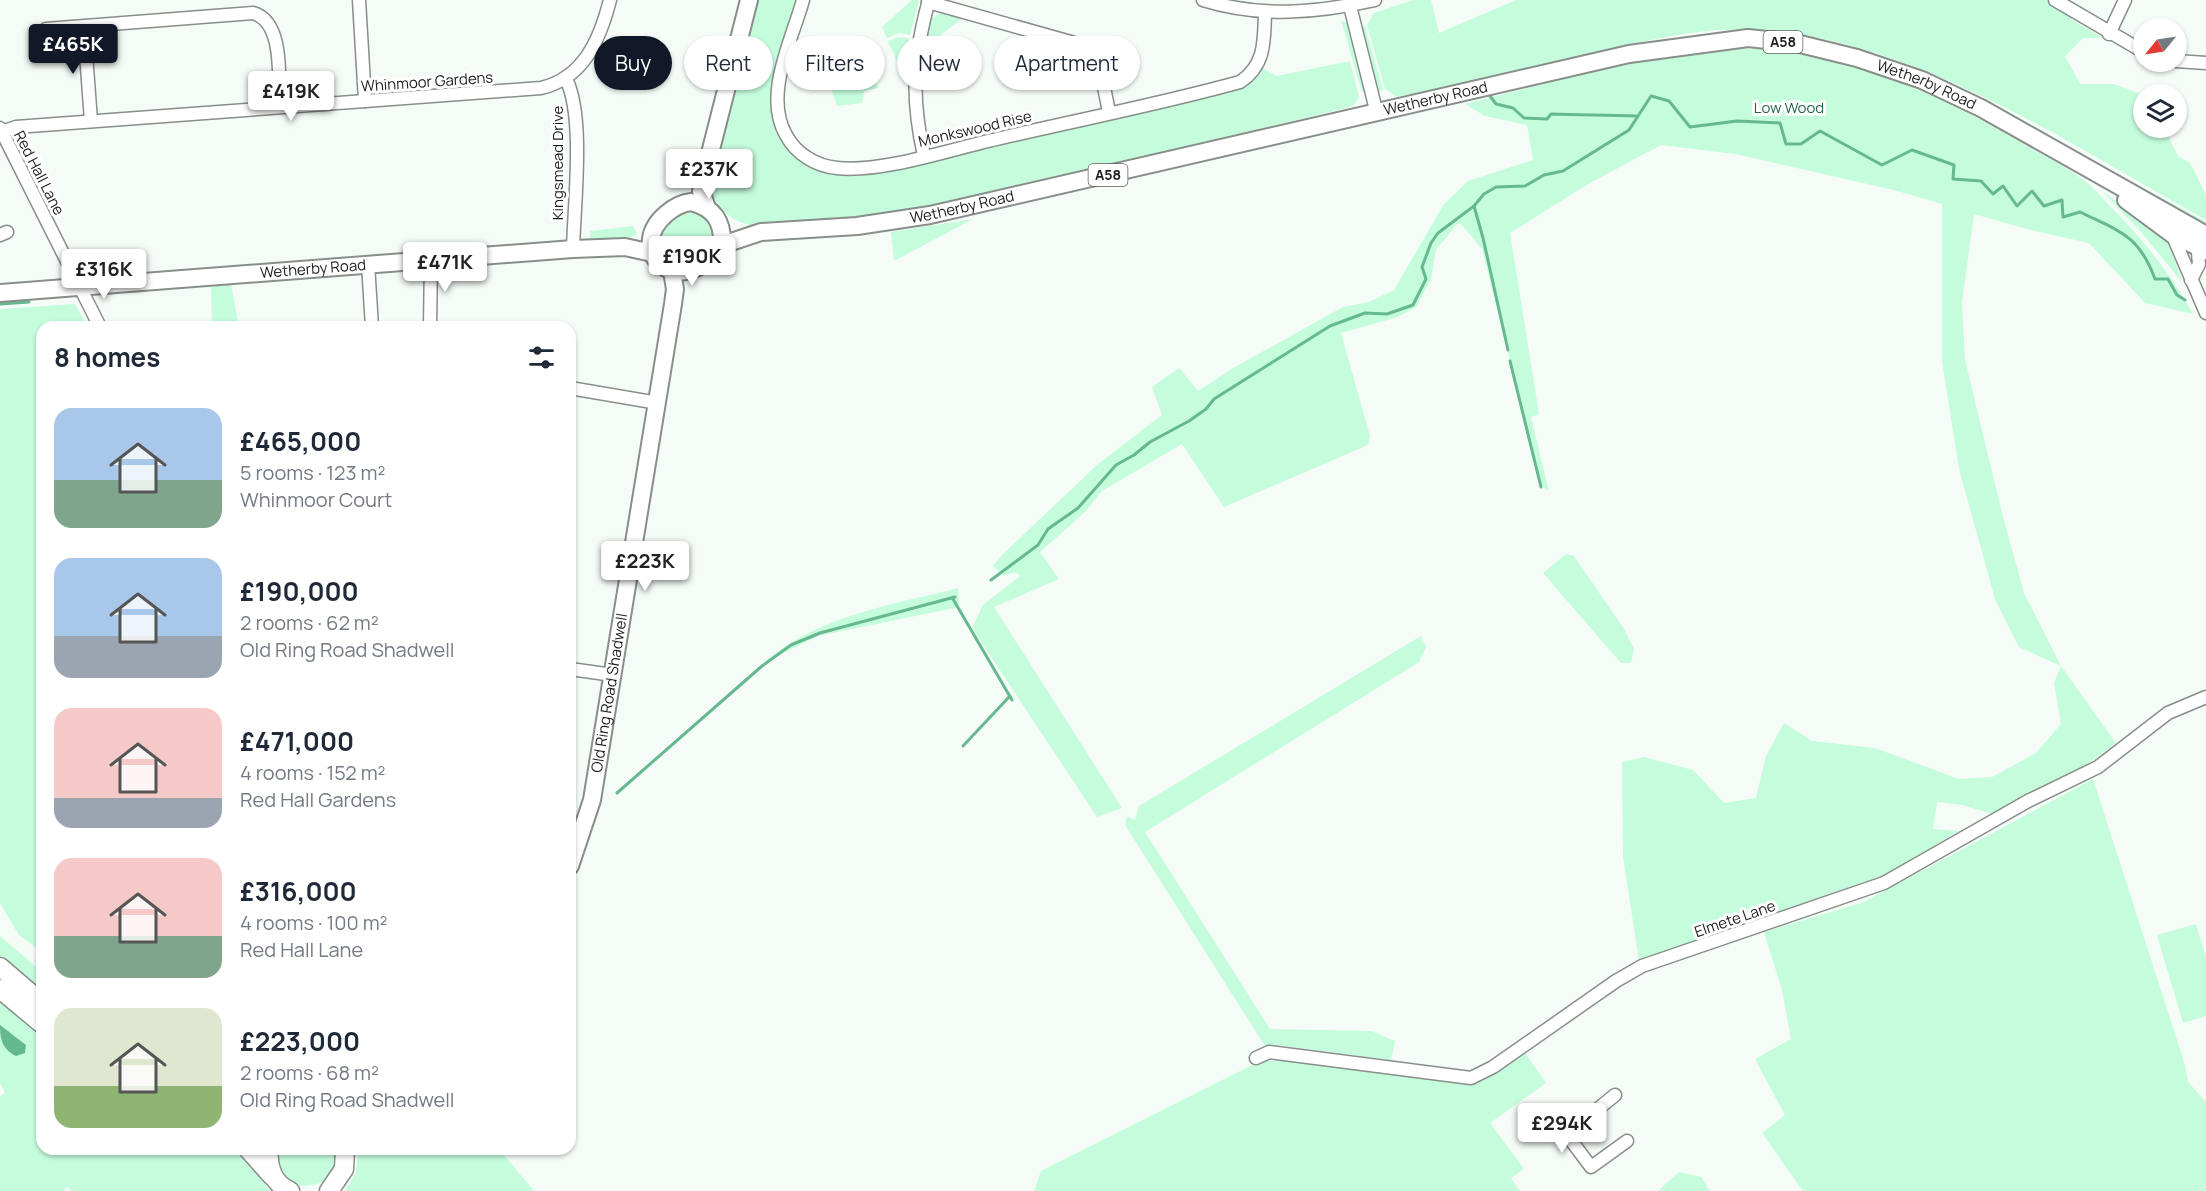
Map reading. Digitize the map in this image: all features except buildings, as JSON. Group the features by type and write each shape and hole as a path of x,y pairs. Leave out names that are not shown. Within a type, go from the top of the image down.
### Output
{"highway":[{"path":"0,967 36,998"},
{"path":"0,989 36,1019"},
{"path":"253,1155 281,1186"},
{"path":"269,1155 269,1167 281,1186"},
{"path":"319,1191 333,1187 344,1169 345,1155"}],"main road":[{"path":"722,245 713,213 702,191 748,0"},
{"name":"Wetherby Road","path":"761,232 857,226 930,215 1066,186 1376,110 1629,54 1748,38 1796,43 1857,58 1922,80 1981,108 2091,171 2177,228"},
{"path":"626,247 652,231 665,215 683,203 705,173"},
{"name":"A58","path":"683,203 691,202 734,227 761,232"},
{"name":"A58","path":"2177,228 2204,250"},
{"path":"652,231 650,243 652,253"},
{"name":"A58","path":"700,268 722,245 761,232"},
{"path":"626,247 652,253 672,271 688,272 700,268"},
{"name":"Wetherby Road","path":"0,292 573,249 626,247"},
{"name":"Old Ring Road Shadwell","path":"673,304 682,287 700,268"},
{"name":"Old Ring Road Shadwell","path":"576,848 592,800 613,675 673,304 675,290 672,271"}],"street":[{"path":"359,0 365,101"},
{"path":"566,79 588,56 603,29 610,0"},
{"name":"Monkswood Rise","path":"803,0 776,97 779,119 795,148 822,166 839,169 868,167 924,156 1240,82 1251,75 1262,54 1265,12"},
{"path":"1203,0 1237,9 1265,12 1320,11 1375,0"},
{"path":"2055,0 2133,46"},
{"path":"2109,34 2125,0"},
{"path":"924,156 916,116 914,82 917,46 928,1 1071,40 1085,46 1094,56 1100,69 1109,112"},
{"path":"1350,6 1376,110"},
{"path":"46,29 253,13 260,15 270,23 275,34 280,107"},
{"path":"84,27 91,121"},
{"path":"2187,62 2206,63"},
{"name":"Whinmoor Gardens","path":"1,130 91,121 530,90 551,86 566,79"},
{"name":"Kingsmead Drive","path":"566,79 576,118 573,249"},
{"name":"Red Hall Lane","path":"1,130 97,321"},
{"path":"2177,228 2184,266 2206,313"},
{"path":"2184,266 2191,251 2204,250 2191,280"},
{"path":"430,321 431,260"},
{"path":"368,264 372,321"},
{"path":"576,389 658,403"},
{"path":"576,670 613,675"},
{"name":"Elmete Lane","path":"1257,1058 1269,1052 1471,1078 1493,1067 1616,981 1642,966 1884,883 2028,801 2098,767 2168,713 2206,697"},
{"path":"1616,1095 1571,1131 1570,1139 1591,1167 1627,1141"}],"green space":[{"path":"754,0 803,0 792,36 785,36 785,61 780,78 779,119 809,159 854,168 1228,85 1258,66 1277,76 1350,61 1359,97 1354,105 1346,108 1011,191 887,215 760,227 743,223 728,215 717,203 710,186 733,90 773,90 773,36 745,36"},
{"path":"912,0 919,0 910,35 899,33 887,38 882,27"},
{"path":"1413,0 1431,0 1439,33 1516,0 2045,0 2073,17 2072,20 2103,38 2083,38 2065,56 2080,84 2114,84 2133,91 2133,138 2169,138 2178,156 2190,163 2206,195 2206,220 2087,152 1959,86 1893,59 1825,40 1758,30 1690,33 1411,96 1410,94 1397,97 1385,89 1367,25 1374,13"},
{"path":"943,12 963,18 939,36 926,36 929,20"},
{"path":"1341,20 1348,24 1366,91 1362,92"},
{"path":"1365,26 1383,90 1377,92 1360,27"},
{"path":"897,37 897,62 888,41"},
{"name":"Low Wood","path":"1752,48 1825,60 1894,80 1960,109 2077,175 2134,231 2165,271 2193,314 2145,303 2089,243 1974,214 1962,302 1965,360 2024,593 2061,666 2019,647 1995,599 1959,469 1942,361 1942,204 1894,190 1735,154 1661,145 1588,184 1510,233 1539,414 1531,417 1549,491 1541,485 1482,249 1461,224 1457,224 1436,250 1431,279 1416,307 1398,317 1341,333 1370,436 1368,445 1224,507 1182,444 1102,491 1085,512 1040,552 1059,579 994,607 1122,808 1097,817 972,628 983,605 1020,576 1015,572 1004,576 993,566 1003,554 1097,465 1162,415 1152,387 1179,368 1198,391 1235,367 1343,307 1369,302 1394,290 1444,204 1468,181 1533,160 1527,125 1485,116 1465,104 1631,62 1686,52"},
{"path":"832,90 869,90 864,91 862,103 837,106"},
{"path":"2114,172 2206,222 2206,229 2112,173"},
{"path":"2102,191 2167,236 2182,282 2141,232"},
{"path":"694,208 714,221 714,244 696,262 673,263 661,247 664,230 677,217"},
{"path":"973,219 894,261 891,232"},
{"path":"633,226 637,234 632,237 590,241 590,231"},
{"path":"231,284 238,321 212,321 211,287"},
{"path":"75,304 85,321 36,321 36,948 19,935 0,903 0,309"},
{"path":"1566,554 1574,556 1624,629 1634,649 1631,663 1621,663 1543,573"},
{"path":"958,588 959,607 818,636 763,663 807,634 831,623 881,607"},
{"path":"1421,636 1426,647 1419,662 1145,832 1270,1029 1371,1031 1395,1041 1391,1060 1276,1045 1265,1046 1125,825 1127,817 1135,820 1139,806"},
{"path":"2061,666 2116,743 2083,767 1992,814 1963,805 1937,802 1933,829 1959,831 1884,875 1639,961 1623,857 1622,762 1644,757 1693,770 1724,803 1756,798 1766,756 1784,723 1812,741 1875,748 1959,779 1992,777 2036,753 2061,724 2054,683"},
{"path":"2093,779 2185,1065 2188,1082 2204,1100 2206,1099 2206,1191 1803,1191 1762,1133 1785,1115 1755,1059 1791,1039 1782,990 1764,932 1864,902"},
{"path":"2196,924 2206,957 2206,1016 2183,1023 2157,935"},
{"path":"0,936 36,967 36,992 0,960"},
{"path":"0,1002 36,1026 36,1155 243,1155 270,1191 71,1191 67,1187 63,1191 0,1191 0,1096 5,1093 0,1083"},
{"path":"1521,1047 1546,1083 1490,1123 1524,1169 1511,1178 1520,1191 1034,1191 1041,1171 1260,1061 1325,1061 1471,1078"},
{"path":"273,1155 340,1155 336,1169 324,1181 305,1186 285,1183"},
{"path":"358,1155 504,1155 534,1191 345,1191 356,1173"},
{"path":"1679,1172 1701,1177 1710,1191 1658,1191"}],"shaded area":[{"path":"0,1025 26,1045 25,1053 16,1056 5,1047 1,1039"}],"waterway":[{"path":"1490,96 1496,104 1513,108 1524,118 1547,119 1551,114 1636,116"},
{"path":"991,580 1038,545 1048,529 1078,508 1116,465 1134,455 1150,442 1189,421 1206,409 1214,399 1330,326 1365,313 1387,314 1413,305 1426,279 1422,267 1431,243 1438,233 1474,206 1484,194 1496,187 1525,186 1544,175 1563,171 1629,130 1651,96 1669,101 1690,127 1737,121 1780,123 1786,144 1801,144 1820,131 1882,165 1912,150 1954,165 1953,179 1981,181 1993,194 2003,186 2017,206 2032,191 2044,206 2062,200 2063,217 2080,212 2117,230 2135,243 2149,264 2155,279 2168,279 2177,295 2185,300"},
{"path":"1474,206 1508,350"},
{"path":"0,304 29,302"},
{"path":"1510,361 1541,487"},
{"path":"617,793 762,666 791,645 820,633 955,597"},
{"path":"953,599 1012,700"},
{"path":"963,746 1010,696"}]}
